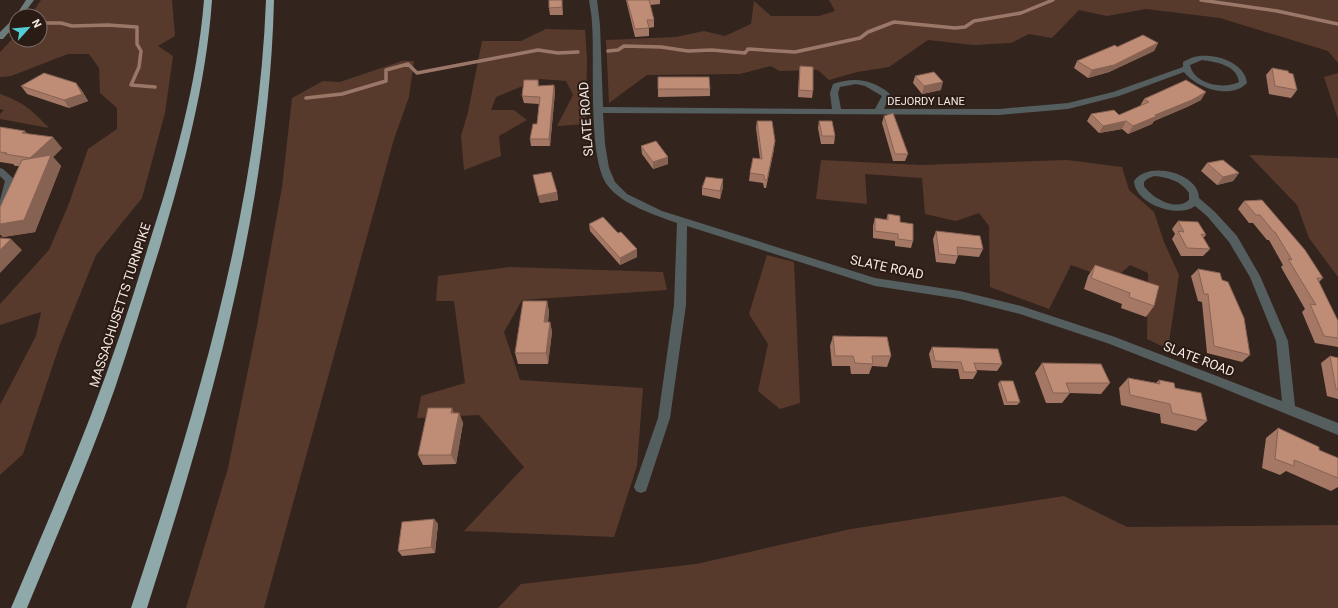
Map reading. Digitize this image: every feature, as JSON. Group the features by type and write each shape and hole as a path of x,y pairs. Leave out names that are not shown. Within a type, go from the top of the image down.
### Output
{"highway":[{"name":"MASSACHUSETTS TURNPIKE","path":"19,608 63,503 107,389 170,198 201,62 208,0"},
{"path":"139,608 197,422 225,312 241,240 256,164 262,120 269,51 270,0"}],"main road":[{"path":"0,37 8,28"}],"street":[{"name":"SLATE ROAD","path":"593,0 596,25 600,144 604,168 611,184 624,196 659,214 875,282 960,295 1021,310 1111,340 1338,429"},
{"name":"DEJORDY LANE","path":"1206,58 1220,61 1232,66 1241,73 1243,83 1232,88 1213,86 1195,79 1186,69 1186,64 1195,59 1206,58"},
{"name":"DEJORDY LANE","path":"878,112 999,112 1068,106 1116,94 1186,69"},
{"name":"DEJORDY LANE","path":"837,112 834,93 836,86 846,82 862,82 875,85 886,95 878,112"},
{"path":"599,110 878,112"},
{"path":"0,171 10,180 7,196 0,209"},
{"path":"1195,200 1192,204 1186,207 1177,208 1158,204 1143,193 1140,187 1140,182 1142,177 1154,173 1171,176 1187,184 1192,189 1195,195 1195,200 1211,214 1233,239 1255,276 1282,342 1289,410"},
{"path":"641,487 664,418 680,305 682,221"}],"shaded area":[{"path":"41,0 172,0 175,36 158,46 173,56 165,113 142,198 96,255 60,344 23,454 0,475 0,405 36,336 41,312 0,325 0,304 49,250 68,206 88,149 117,129 117,108 100,93 99,68 89,54 68,54 11,76 0,77 0,52 8,44 8,48 48,48 48,8 36,8"},
{"path":"829,0 1338,0 1338,63 1328,51 1220,18 1146,9 1107,16 1079,10 1052,38 1029,34 1011,43 973,45 928,40 889,67 857,72 829,80 818,70 779,71 771,66 740,74 647,75 609,103 606,40 676,37 704,31 725,36 751,24 754,1 771,16 819,16 835,11"},
{"path":"546,29 585,30 587,59 586,124 557,126 573,95 566,81 540,79 496,97 491,110 514,110 527,120 499,136 501,156 464,170 461,136 468,112 482,41 521,41"},
{"path":"402,61 414,61 409,97 394,139 264,608 186,608 228,468 257,326 282,187 292,98 323,81 340,82"},
{"path":"1338,73 1338,119 1324,77"},
{"path":"0,94 27,107 49,128 0,119 0,114 4,110 0,109"},
{"path":"1249,155 1338,158 1338,277 1309,238 1297,205"},
{"path":"821,160 920,165 1067,160 1122,167 1129,190 1154,212 1164,242 1179,275 1168,349 1147,339 1148,273 1130,265 1113,280 1071,265 1049,309 990,287 989,226 979,213 956,221 925,214 922,178 865,174 867,204 816,199"},
{"path":"767,255 794,262 800,403 780,409 758,391 768,344 749,314"},
{"path":"511,267 663,272 667,290 522,300 504,332 520,380 643,388 637,466 614,537 464,531 524,467 479,415 417,418 421,396 465,383 454,301 436,301 438,276"},
{"path":"1064,496 1127,527 1338,525 1338,608 498,608 521,584 696,564 851,529"}],"building":[{"path":"549,0 562,0 562,7 549,8"},
{"path":"627,0 649,0 654,20 647,20 649,28 635,29"},
{"path":"1143,35 1158,43 1114,65 1092,70 1077,61 1115,45 1117,47"},
{"path":"800,66 813,67 813,91 799,90"},
{"path":"1272,68 1288,71 1289,73 1293,74 1297,90 1275,86"},
{"path":"934,72 943,82 924,86 915,76"},
{"path":"44,73 76,83 82,94 64,100 21,86"},
{"path":"658,77 709,77 710,89 658,89"},
{"path":"524,80 538,80 538,86 554,85 549,139 530,139 533,124 537,124 540,97 522,96"},
{"path":"1186,80 1206,92 1192,100 1133,126 1126,121 1103,126 1091,114 1114,110 1119,115 1149,102 1144,99"},
{"path":"893,113 908,154 895,154 884,116"},
{"path":"757,121 772,121 775,141 767,180 765,180 764,175 750,173 753,158 762,159"},
{"path":"819,121 832,121 835,136 822,136"},
{"path":"0,127 25,131 22,133 53,137 30,158 5,154 7,153 0,152"},
{"path":"656,141 668,157 653,162 641,146"},
{"path":"51,155 24,220 0,224 0,207 22,160"},
{"path":"1223,160 1239,173 1223,177 1207,163"},
{"path":"551,172 557,192 538,196 533,175"},
{"path":"706,177 723,179 720,191 702,188"},
{"path":"1262,200 1305,250 1323,278 1317,278 1338,321 1338,338 1324,336 1310,304 1316,305 1288,259 1292,260 1275,232 1260,215 1256,215 1244,201"},
{"path":"888,214 900,216 900,222 913,224 913,241 898,239 898,234 875,231 875,218 888,220"},
{"path":"603,217 618,233 621,232 637,249 620,258 589,224"},
{"path":"1178,221 1198,222 1206,235 1201,234 1210,249 1187,248 1178,231 1184,232"},
{"path":"936,231 980,236 983,249 957,247 958,256 939,254"},
{"path":"0,238 11,239 0,250"},
{"path":"1095,265 1159,286 1154,306 1129,297 1130,293 1091,278"},
{"path":"1198,269 1220,273 1222,280 1228,282 1244,318 1250,355 1214,346 1208,294 1204,294"},
{"path":"523,301 547,301 544,322 550,322 546,353 515,353"},
{"path":"833,336 887,337 891,356 872,356 873,364 855,363 853,356 835,356"},
{"path":"932,347 998,349 1002,364 974,363 977,372 964,372 961,362 935,361"},
{"path":"1330,356 1338,358 1338,390 1336,389"},
{"path":"1042,363 1101,364 1110,383 1066,383 1070,393 1053,393"},
{"path":"1128,378 1160,384 1159,380 1174,383 1175,388 1201,393 1207,421 1172,413 1170,404 1130,395"},
{"path":"1000,381 1013,381 1020,402 1007,402"},
{"path":"428,408 452,408 451,413 459,413 451,455 418,455"},
{"path":"1278,428 1319,447 1319,450 1338,458 1338,478 1294,460 1294,466 1275,459"},
{"path":"434,519 431,547 398,551 402,522"}],"waterway":[{"path":"608,51 618,50 624,46 661,47 688,51 712,50 745,53 748,49 795,52 860,38 868,32 894,22 955,28 965,27 974,21 1021,13 1053,0"},
{"path":"1201,0 1277,11 1338,24"},
{"path":"48,23 61,23 72,26 108,25 137,27 137,44 141,51 139,67 131,85 155,87"},
{"path":"306,98 342,94 386,81 386,70 408,64 417,73 538,50 558,53 578,52"}]}
